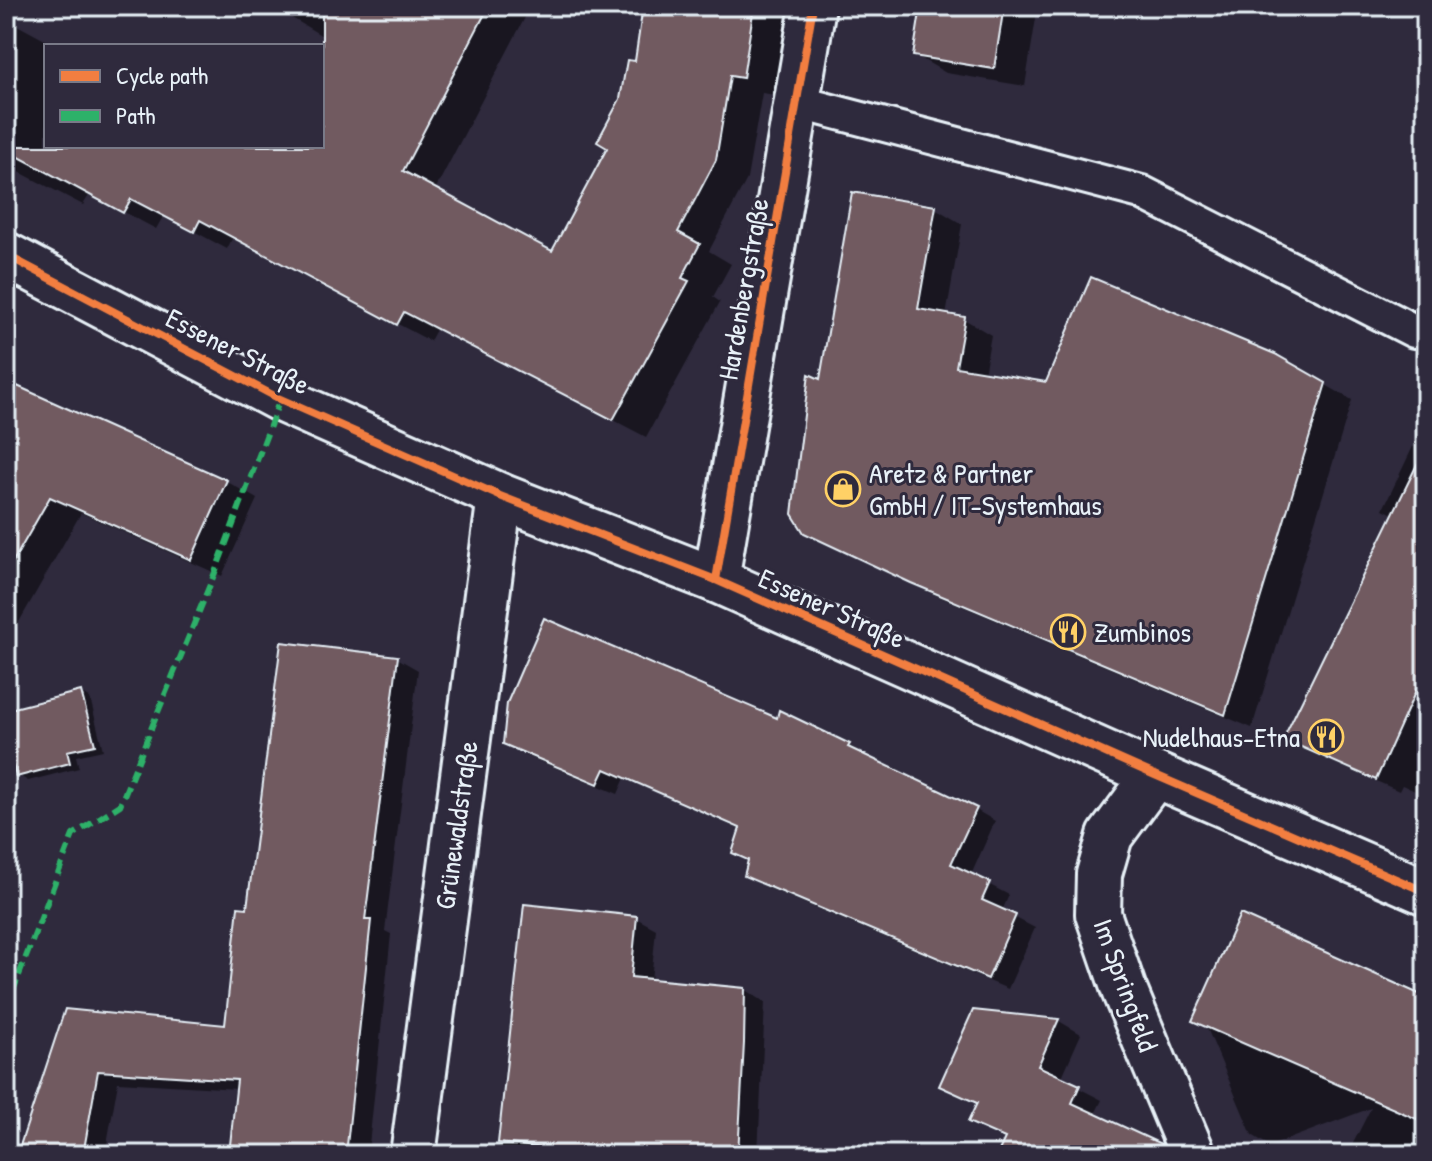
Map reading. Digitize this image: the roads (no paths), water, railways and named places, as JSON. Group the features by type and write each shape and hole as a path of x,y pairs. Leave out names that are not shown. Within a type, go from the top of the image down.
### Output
{"street":[{"name":"Hardenbergstraße","path":"716,580 813,6"},
{"name":"Essener Straße","path":"6,255 280,399 500,496 716,580 1426,892"},
{"name":"Grünewaldstraße","path":"413,1155 500,496"},
{"name":"Im Springfeld","path":"1155,775 1110,836 1099,874 1098,914 1124,990 1193,1155"}],"lane":[{"path":"797,102 1141,192 1414,331"}],"place":[{"name":"Aretz & Partner GmbH / IT-Systemhaus","path":"843,489"},
{"name":"Zumbinos","path":"1068,632"},
{"name":"Nudelhaus-Etna","path":"1326,737"}]}
